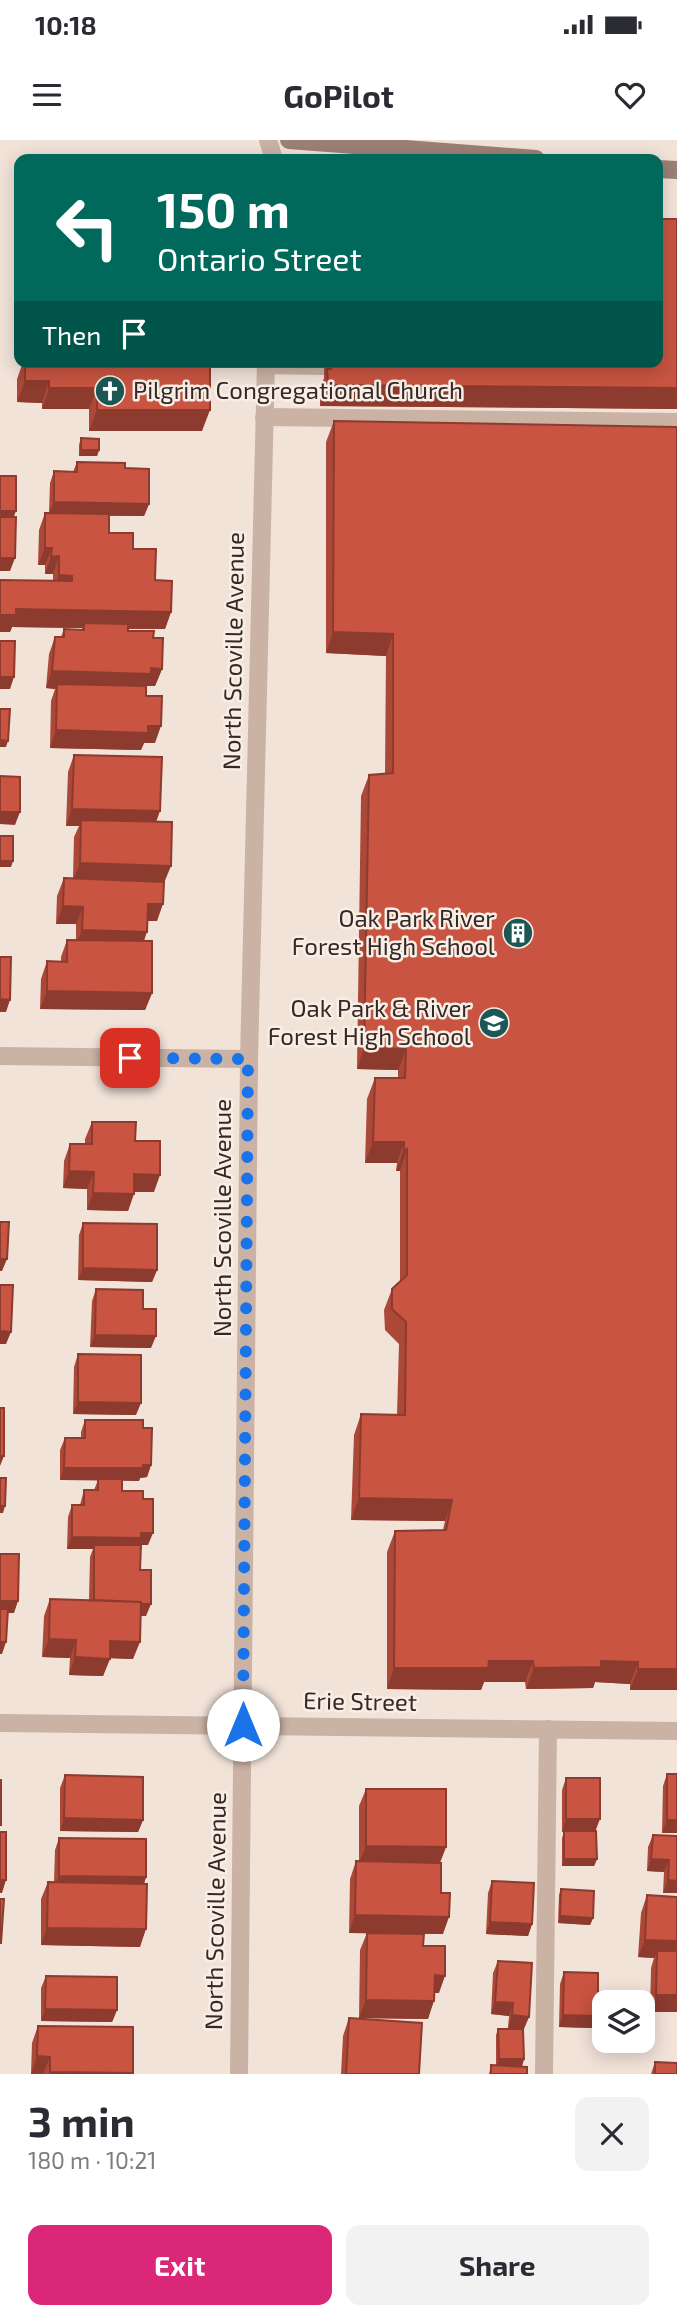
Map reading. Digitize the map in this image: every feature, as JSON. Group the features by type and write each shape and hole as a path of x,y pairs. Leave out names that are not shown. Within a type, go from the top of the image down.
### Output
{"main road":[{"path":"289,140 471,154"}],"street":[{"name":"North Scoville Avenue","path":"239,2074 248,1059 265,368"},
{"path":"264,417 677,422"},
{"path":"0,1056 248,1059"},
{"name":"Erie Street","path":"0,1723 677,1731"},
{"path":"544,2074 548,1729"}],"building":[{"path":"663,219 677,219 677,388 328,385 327,369 663,368"},
{"path":"25,368 210,368 210,410 97,410 97,388 49,388 49,381 25,381"},
{"name":"Oak Park & River Forest High School","path":"334,421 677,427 677,1669 638,1669 638,1662 601,1661 601,1667 534,1668 533,1661 489,1661 488,1668 394,1668 395,1531 446,1530 452,1500 359,1498 361,1414 405,1415 406,1322 392,1309 392,1289 407,1275 407,1149 404,1150 404,1142 373,1142 375,1078 405,1078 406,1049 364,1048 369,775 393,773 393,634 333,632"},
{"path":"81,438 99,439 99,450 81,450"},
{"path":"77,462 125,463 125,468 149,469 149,504 54,502 54,471 77,472"},
{"path":"0,476 16,476 16,511 0,511"},
{"path":"45,513 109,514 109,533 133,533 133,549 156,549 155,580 172,581 171,612 16,609 16,615 0,615 0,580 72,581 72,576 59,575 59,556 51,557 52,548 45,548"},
{"path":"0,517 16,517 15,558 0,558"},
{"path":"84,623 128,624 128,631 154,631 153,638 163,638 162,669 151,668 151,674 52,671 55,637 64,637 64,629 84,630"},
{"path":"0,641 15,641 14,677 0,677"},
{"path":"57,684 146,686 146,696 162,696 161,726 148,726 148,733 56,730"},
{"path":"0,709 10,709 8,741 0,740"},
{"path":"74,755 162,757 160,811 72,809"},
{"path":"0,776 20,777 20,812 0,812"},
{"path":"81,820 172,822 171,866 80,863"},
{"path":"0,836 13,836 13,861 0,861"},
{"path":"64,878 164,882 163,904 148,904 147,932 82,930 83,907 63,906"},
{"path":"67,940 152,941 152,993 47,991 47,961 67,962"},
{"path":"0,957 11,957 10,1000 0,999"},
{"path":"92,1122 136,1122 135,1141 160,1141 160,1175 134,1174 134,1194 93,1193 94,1172 69,1171 70,1144 92,1144"},
{"path":"0,1222 9,1222 7,1259 0,1259"},
{"path":"83,1223 157,1224 157,1270 83,1268"},
{"path":"0,1285 13,1285 11,1332 0,1331"},
{"path":"96,1289 143,1290 143,1309 156,1309 156,1336 95,1335"},
{"path":"78,1354 141,1355 141,1403 78,1402"},
{"path":"0,1408 4,1408 4,1456 0,1456"},
{"path":"85,1420 143,1420 143,1428 152,1428 151,1465 143,1465 143,1468 64,1468 65,1438 85,1438"},
{"path":"0,1478 6,1478 5,1506 0,1506"},
{"path":"98,1479 122,1479 122,1491 143,1491 143,1499 153,1499 153,1533 141,1533 141,1538 72,1537 72,1505 84,1505 84,1490 98,1490"},
{"path":"94,1545 141,1545 140,1570 151,1570 151,1604 94,1600"},
{"path":"0,1554 19,1554 18,1601 0,1601"},
{"path":"50,1599 141,1602 140,1642 110,1641 110,1659 75,1657 76,1640 49,1639"},
{"path":"0,1609 8,1609 6,1642 0,1642"},
{"path":"667,1774 677,1774 677,1820 667,1820"},
{"path":"65,1775 143,1777 143,1820 64,1818"},
{"path":"566,1778 600,1778 600,1819 566,1819"},
{"path":"1,1780 1,1825 0,1825"},
{"path":"366,1789 446,1789 446,1847 366,1846"},
{"path":"564,1831 596,1831 597,1859 564,1859"},
{"path":"0,1832 6,1832 6,1880 0,1880"},
{"path":"653,1835 677,1836 677,1881 668,1880 669,1860 651,1859"},
{"path":"59,1838 146,1839 146,1877 59,1876"},
{"path":"356,1861 441,1863 441,1893 450,1893 449,1917 355,1915"},
{"path":"492,1881 534,1883 532,1924 490,1922"},
{"path":"48,1882 147,1884 146,1929 47,1928"},
{"path":"561,1889 594,1891 593,1918 560,1916"},
{"path":"647,1895 677,1897 677,1941 645,1940"},
{"path":"0,1899 4,1899 1,1943 0,1943"},
{"path":"367,1933 424,1934 423,1946 445,1946 445,1976 435,1975 434,2001 366,2000"},
{"path":"657,1951 677,1951 677,1995 656,1995"},
{"path":"498,1961 532,1963 529,2017 512,2015 513,2003 495,2002"},
{"path":"564,1972 598,1973 598,1990 592,1990 592,2016 563,2015"},
{"path":"46,1976 117,1977 117,2010 45,2009"},
{"path":"349,2018 422,2023 419,2074 346,2074"},
{"path":"38,2026 133,2027 133,2073 50,2072 50,2057 37,2056"},
{"path":"498,2029 523,2029 524,2059 499,2059"},
{"path":"655,2062 677,2063 677,2074 655,2074"},
{"path":"491,2065 527,2067 527,2074 491,2074"}],"place":[{"name":"Pilgrim Congregational Church","path":"110,391"},
{"name":"Oak Park River Forest High School","path":"518,933"},
{"name":"Oak Park & River Forest High School","path":"494,1023"}],"route":[{"path":"130,1058 248,1059 243,1725"}]}
